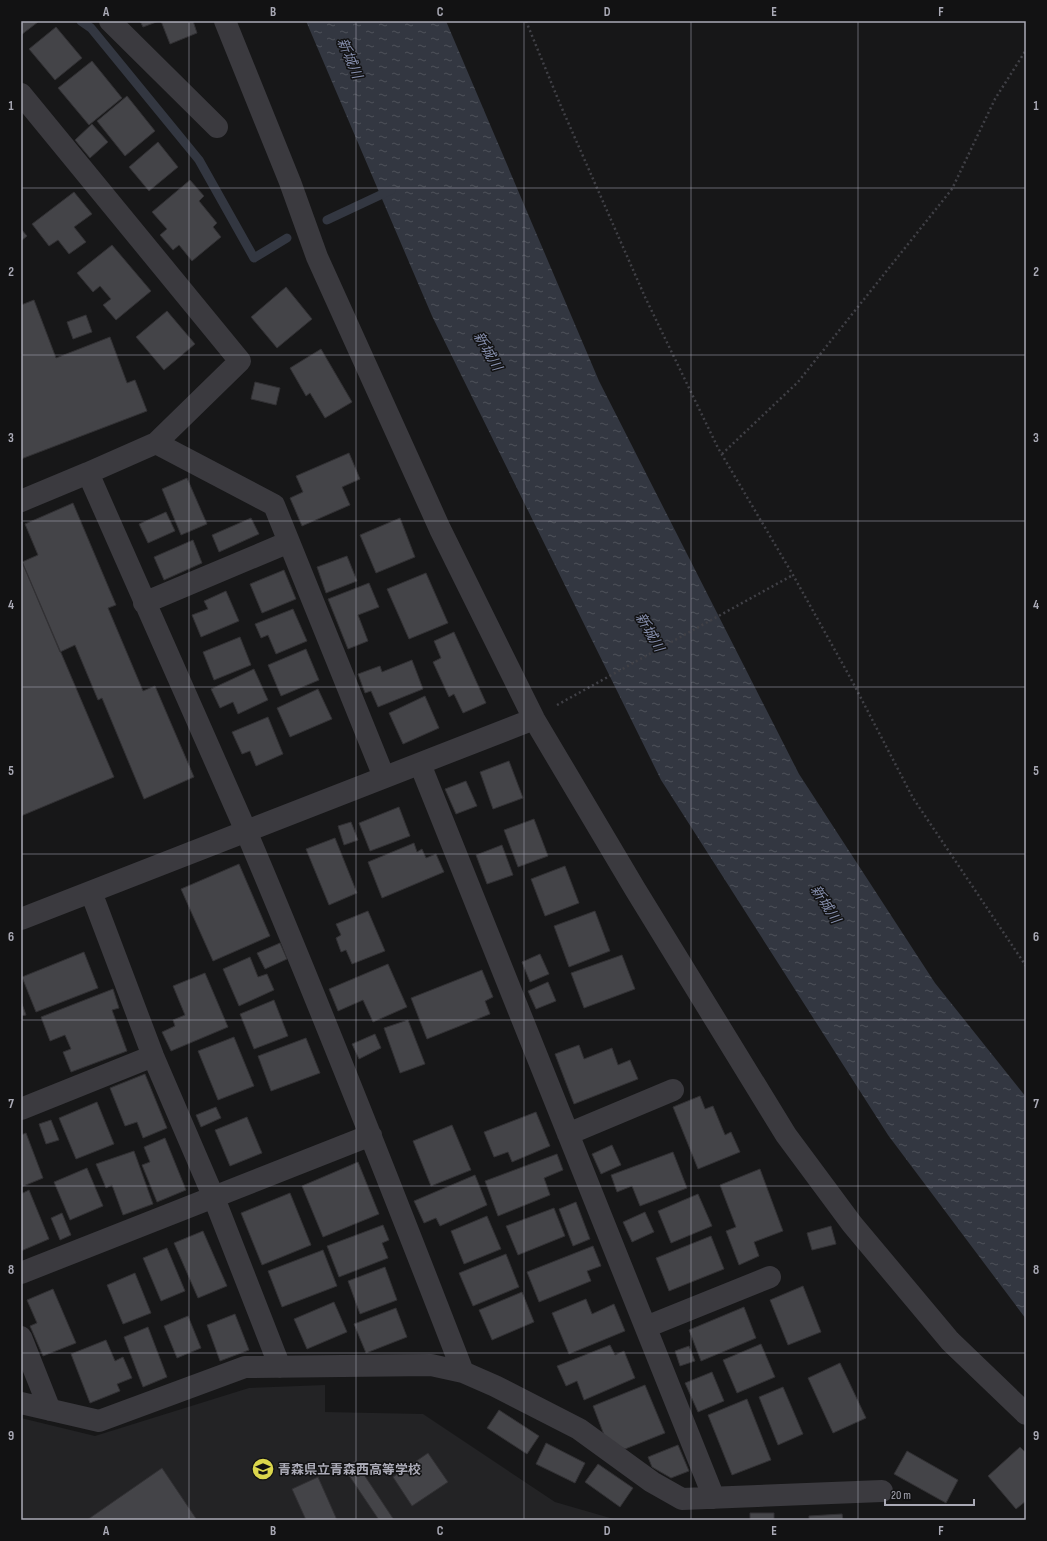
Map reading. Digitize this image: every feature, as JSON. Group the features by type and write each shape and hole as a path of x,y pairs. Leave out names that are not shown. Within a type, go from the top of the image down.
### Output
{"street":[{"path":"110,21 217,127"},
{"path":"226,21 290,182 317,257 440,529 534,719 634,889 786,1135 852,1224 950,1341 1026,1414"},
{"path":"21,94 240,361 156,443 21,501"},
{"path":"156,443 274,505 384,777"},
{"path":"88,473 246,832 371,1135 464,1372"},
{"path":"144,603 289,542"},
{"path":"21,919 534,719"},
{"path":"420,764 714,1498"},
{"path":"91,892 153,1056 214,1198 280,1367"},
{"path":"21,1109 153,1056"},
{"path":"568,1134 673,1090"},
{"path":"21,1273 371,1135"},
{"path":"646,1327 770,1277"},
{"path":"21,1337 50,1410"},
{"path":"21,1402 99,1421 245,1367 431,1365 464,1372 579,1429 652,1482 682,1499 882,1491"}],"path":[{"path":"526,21 560,104 645,297 722,454 852,679 913,798 1026,966"},
{"path":"722,454 798,382 952,189 995,99 1026,50"},
{"path":"554,707 793,575"}],"shaded area":[{"name":"青森県立青森西高等学校","path":"325,1385 325,1412 423,1414 555,1502 617,1520 21,1520 21,1418 95,1436 249,1388"}],"water":[{"name":"新城川","path":"306,21 446,21 599,381 799,774 935,983 1026,1097 1026,1319 888,1135 661,780 432,316"}],"building":[{"path":"21,21 37,21 38,22 21,35"},
{"path":"140,21 159,21 143,27"},
{"path":"161,21 193,21 197,33 170,44"},
{"path":"56,27 82,58 55,80 29,49"},
{"path":"92,61 122,98 89,125 58,88"},
{"path":"127,96 155,131 125,156 97,121"},
{"path":"92,124 108,142 90,158 75,140"},
{"path":"158,142 178,167 149,191 129,167"},
{"path":"190,180 204,196 199,201 217,223 213,227 221,237 192,261 179,245 173,250 160,235 167,229 152,212"},
{"path":"74,192 92,214 74,227 86,242 69,254 58,240 49,246 32,224"},
{"path":"21,229 27,236 21,241"},
{"path":"112,245 151,291 116,320 103,305 111,299 100,286 93,292 77,273"},
{"path":"286,287 312,319 277,348 251,317"},
{"path":"34,300 56,358 110,337 127,383 135,380 147,411 21,459 21,305"},
{"path":"167,311 195,344 164,370 136,337"},
{"path":"86,315 92,332 73,339 67,322"},
{"path":"321,349 352,402 325,418 310,393 306,396 290,368"},
{"path":"255,382 280,388 276,405 251,399"},
{"path":"349,453 360,479 342,487 350,505 302,526 290,498 303,492 296,476"},
{"path":"187,478 207,524 181,535 162,489"},
{"path":"73,503 116,605 108,608 143,691 155,686 194,777 144,799 102,698 98,700 75,645 60,652 22,562 38,555 25,524"},
{"path":"166,512 175,531 148,543 139,524"},
{"path":"251,518 259,534 219,552 212,535"},
{"path":"400,518 415,557 376,573 360,535"},
{"path":"193,540 202,563 164,580 154,557"},
{"path":"347,556 357,581 326,593 317,567"},
{"path":"21,559 114,777 21,816"},
{"path":"284,570 296,599 262,613 250,584"},
{"path":"426,573 448,623 409,639 387,589"},
{"path":"369,583 379,607 358,615 368,641 348,649 328,599"},
{"path":"226,591 239,621 201,637 192,615 208,609 204,601"},
{"path":"293,609 307,641 276,654 268,635 261,638 255,624"},
{"path":"454,632 486,703 463,713 454,694 449,697 433,662 441,658 434,641"},
{"path":"240,637 251,665 214,680 203,652"},
{"path":"306,649 319,680 281,696 268,665"},
{"path":"412,660 423,689 378,707 371,691 365,693 358,674 380,666 382,672"},
{"path":"254,669 268,700 238,714 233,702 220,708 211,689"},
{"path":"318,689 332,719 290,737 277,708"},
{"path":"425,696 439,728 403,744 389,713"},
{"path":"268,717 283,754 256,766 250,751 242,754 232,732"},
{"path":"509,761 523,798 493,809 480,772"},
{"path":"466,781 477,806 456,814 445,789"},
{"path":"399,807 410,836 370,851 359,823"},
{"path":"534,819 548,856 518,867 504,830"},
{"path":"351,822 358,840 344,845 338,826"},
{"path":"335,838 357,893 329,905 306,849"},
{"path":"414,843 417,852 422,849 426,858 436,854 444,872 382,898 368,862"},
{"path":"502,845 513,875 487,884 476,855"},
{"path":"239,864 270,936 213,961 181,889"},
{"path":"565,866 579,903 545,916 531,879"},
{"path":"368,911 385,951 352,964 346,950 341,952 336,938 341,935 336,924"},
{"path":"595,911 610,951 569,967 554,926"},
{"path":"280,943 287,959 265,969 257,953"},
{"path":"84,952 98,988 36,1012 22,977"},
{"path":"540,954 549,974 530,982 522,962"},
{"path":"622,955 635,989 584,1008 571,973"},
{"path":"250,957 258,977 267,974 274,990 239,1006 223,969"},
{"path":"388,964 407,1007 373,1022 363,1000 338,1011 329,989"},
{"path":"482,970 493,997 485,1001 490,1014 427,1039 411,998"},
{"path":"205,973 228,1027 171,1051 162,1032 175,1026 173,1020 185,1015 173,986"},
{"path":"548,982 556,1001 536,1009 528,991"},
{"path":"113,989 119,1008 112,1010 127,1051 71,1072 63,1052 71,1049 65,1035 50,1041 41,1017"},
{"path":"274,1000 288,1036 254,1049 240,1014"},
{"path":"21,1001 26,1015 21,1016"},
{"path":"408,1020 425,1064 400,1073 384,1028"},
{"path":"375,1034 381,1048 359,1059 352,1044"},
{"path":"234,1037 254,1086 218,1100 198,1051"},
{"path":"306,1038 320,1073 271,1091 258,1056"},
{"path":"579,1045 584,1059 612,1048 618,1065 630,1060 638,1079 574,1104 555,1054"},
{"path":"145,1074 167,1128 143,1138 137,1122 125,1126 110,1088"},
{"path":"700,1096 705,1109 713,1106 725,1135 731,1132 740,1152 698,1169 673,1107"},
{"path":"97,1102 114,1144 76,1159 59,1118"},
{"path":"216,1107 221,1118 201,1127 196,1115"},
{"path":"536,1112 550,1146 512,1162 508,1152 494,1157 484,1132"},
{"path":"247,1117 262,1153 230,1166 215,1130"},
{"path":"51,1120 59,1140 46,1144 39,1124"},
{"path":"452,1125 471,1170 431,1186 413,1141"},
{"path":"26,1133 43,1178 21,1187 21,1135"},
{"path":"165,1138 186,1190 157,1202 142,1165 150,1162 144,1147"},
{"path":"612,1145 621,1165 601,1174 592,1154"},
{"path":"134,1151 153,1204 123,1215 112,1185 106,1188 96,1164"},
{"path":"673,1152 687,1188 640,1206 632,1186 617,1192 611,1175"},
{"path":"557,1154 563,1170 544,1178 550,1195 498,1216 485,1181"},
{"path":"358,1162 379,1214 323,1237 302,1186"},
{"path":"87,1168 103,1206 70,1220 54,1182"},
{"path":"760,1169 783,1231 754,1242 759,1256 739,1265 726,1231 736,1227 720,1185"},
{"path":"475,1175 487,1205 440,1226 436,1218 424,1223 414,1201"},
{"path":"29,1190 49,1239 21,1251 21,1194"},
{"path":"290,1193 311,1245 262,1265 241,1213"},
{"path":"698,1194 712,1226 671,1243 658,1211"},
{"path":"576,1202 590,1239 573,1246 559,1209"},
{"path":"554,1208 565,1236 518,1255 506,1226"},
{"path":"645,1212 654,1232 632,1242 623,1222"},
{"path":"62,1213 71,1235 60,1240 51,1218"},
{"path":"487,1216 501,1249 464,1264 451,1231"},
{"path":"383,1225 389,1240 382,1243 388,1258 339,1277 327,1246"},
{"path":"831,1226 836,1244 812,1250 807,1233"},
{"path":"203,1231 227,1286 198,1298 174,1243"},
{"path":"711,1236 724,1269 669,1291 656,1258"},
{"path":"593,1246 601,1266 587,1271 591,1281 539,1302 527,1272"},
{"path":"167,1248 185,1291 161,1301 143,1258"},
{"path":"323,1250 337,1286 282,1307 268,1271"},
{"path":"506,1254 519,1287 473,1306 459,1273"},
{"path":"385,1267 397,1300 360,1314 348,1281"},
{"path":"135,1273 151,1313 123,1324 107,1285"},
{"path":"803,1286 821,1332 788,1345 770,1300"},
{"path":"53,1289 76,1343 43,1356 30,1326 37,1323 27,1300"},
{"path":"522,1292 534,1322 492,1340 479,1310"},
{"path":"586,1299 592,1314 614,1304 625,1331 569,1354 552,1313"},
{"path":"334,1302 347,1332 307,1349 294,1319"},
{"path":"744,1307 756,1338 701,1361 689,1330"},
{"path":"396,1308 407,1337 366,1353 354,1324"},
{"path":"235,1314 249,1350 220,1361 207,1325"},
{"path":"188,1316 201,1348 177,1358 164,1326"},
{"path":"148,1327 167,1377 143,1387 124,1337"},
{"path":"106,1340 115,1361 123,1357 132,1378 117,1384 120,1391 90,1403 71,1354"},
{"path":"761,1344 775,1377 737,1393 723,1360"},
{"path":"610,1345 615,1355 624,1351 635,1378 584,1400 577,1381 566,1386 557,1366"},
{"path":"689,1346 695,1361 680,1366 675,1351"},
{"path":"840,1363 866,1418 833,1433 808,1378"},
{"path":"712,1372 724,1401 698,1412 685,1383"},
{"path":"645,1385 665,1433 625,1449 606,1440 593,1406"},
{"path":"783,1387 803,1434 778,1445 759,1397"},
{"path":"747,1399 771,1460 732,1475 708,1415"},
{"path":"499,1410 539,1436 527,1454 487,1428"},
{"path":"546,1443 585,1463 575,1483 536,1464"},
{"path":"678,1445 689,1471 671,1478 652,1467 648,1457"},
{"path":"1020,1447 1026,1453 1026,1501 1016,1509 988,1476"},
{"path":"907,1451 958,1480 946,1503 894,1474"},
{"path":"428,1453 448,1482 412,1506 393,1477"},
{"path":"355,1461 394,1520 379,1520 344,1468"},
{"path":"598,1464 633,1488 620,1507 585,1482"},
{"path":"162,1468 197,1520 87,1520"},
{"path":"318,1477 337,1520 306,1520 292,1489"},
{"path":"750,1513 774,1513 774,1520 750,1520"},
{"path":"842,1514 843,1520 809,1520 809,1516"}],"waterway":[{"path":"81,21 91,28 199,160 254,258 287,238"},
{"path":"327,220 391,190"}],"place":[{"name":"青森県立青森西高等学校","path":"263,1469"}]}
